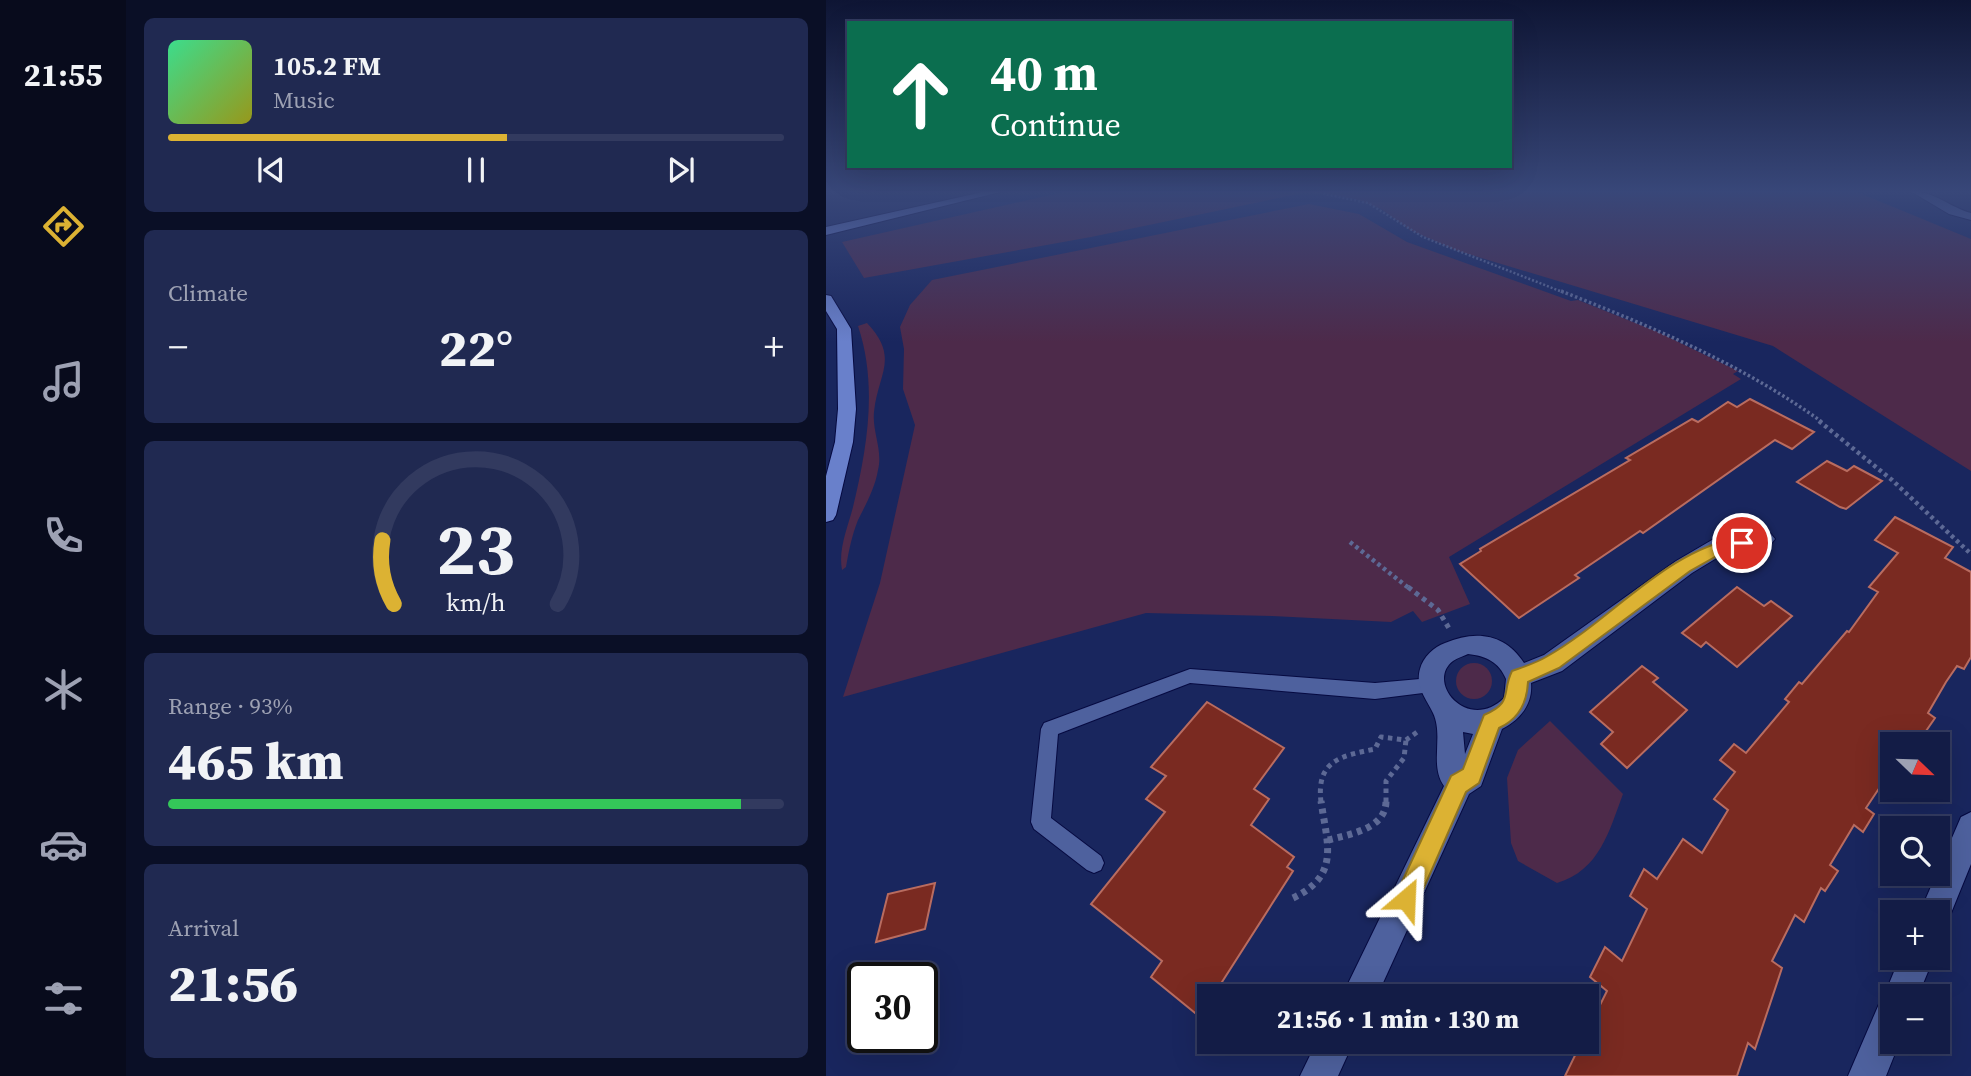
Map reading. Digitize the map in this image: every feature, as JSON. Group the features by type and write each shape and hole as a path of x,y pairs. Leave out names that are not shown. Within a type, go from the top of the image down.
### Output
{"main road":[{"path":"826,299 844,329 847,410 844,442 826,515"}],"street":[{"path":"1518,677 1553,663 1684,566 1720,547 1764,539"},
{"path":"1446,712 1477,722 1491,721 1512,709 1520,688 1518,677 1504,656 1480,645 1459,646 1444,653 1436,662 1431,685 1434,697 1446,712 1452,750 1450,771 1459,784"},
{"path":"1365,984 1459,784 1471,776 1491,721"},
{"path":"1941,900 1971,827"},
{"path":"1867,1076 1880,1045"},
{"path":"1319,1076 1330,1054"}],"lane":[{"path":"1094,863 1041,822 1050,729 1190,676 1375,691 1431,685"}],"path":[{"path":"1436,242 1646,325 1741,370 1791,400 1832,430 1892,480 1971,554"},
{"path":"1350,542 1438,610 1459,646"},
{"path":"1293,898 1318,883 1329,855 1321,814 1320,792 1329,766 1343,755 1375,749 1381,737 1406,740 1420,730"},
{"path":"1328,840 1358,832 1380,820 1386,811 1386,780 1404,758 1406,740"}],"shaded area":[{"path":"842,242 1062,242 864,278"},
{"path":"1119,242 1408,242 1571,301 1578,300 1658,332 1738,371 1733,374 1741,379 1449,557 1470,604 1422,622 1413,611 1391,622 1146,613 843,697 880,583 915,425 903,389 904,349 900,327 910,305 932,280"},
{"path":"1437,242 1971,242 1971,471 1773,346 1455,250"},
{"path":"867,323 883,346 885,356 874,412 879,463 877,477 854,531 846,567 842,570 842,546 858,485 866,440 868,371 858,326"},
{"path":"1474,663 1487,668 1492,681 1487,694 1474,699 1461,694 1456,681 1461,668"},
{"path":"1550,721 1623,794 1601,848 1593,859 1572,877 1557,883 1518,861 1511,843 1507,778 1518,750"}],"building":[{"path":"1750,399 1814,432 1792,449 1775,440 1643,533 1640,531 1575,575 1579,578 1519,618 1460,564 1481,551 1480,549 1630,460 1626,458 1692,419 1698,422 1728,402 1737,407"},
{"path":"1827,461 1847,471 1854,466 1882,481 1846,509 1840,507 1797,482"},
{"path":"1895,517 1953,547 1945,558 1971,572 1971,657 1964,669 1957,666 1946,682 1928,713 1935,718 1925,732 1880,732 1880,787 1866,808 1874,814 1863,832 1854,825 1830,865 1838,871 1825,891 1821,888 1804,922 1795,915 1772,961 1782,968 1755,1049 1748,1043 1737,1076 1565,1076 1576,1054 1599,1054 1599,1007 1607,991 1590,977 1605,947 1622,961 1647,909 1630,896 1644,869 1657,879 1683,839 1702,853 1728,810 1714,799 1735,772 1720,760 1734,744 1746,753 1789,702 1785,699 1799,682 1802,684 1847,631 1849,632 1878,592 1869,587 1898,553 1875,540"},
{"path":"1737,587 1764,606 1771,601 1792,616 1737,667 1706,642 1701,647 1682,633"},
{"path":"1642,666 1658,678 1653,682 1687,710 1627,768 1601,744 1613,732 1590,712"},
{"path":"1207,702 1284,748 1254,789 1269,799 1251,825 1294,857 1287,867 1293,871 1221,984 1197,984 1197,1015 1151,977 1162,961 1091,904 1165,812 1146,799 1166,776 1151,767"},
{"path":"935,883 925,929 876,942 888,894"}],"route":[{"path":"1406,899 1459,784 1471,776 1491,721 1512,709 1520,688 1518,677 1553,663 1684,566 1720,547 1742,543"}]}
